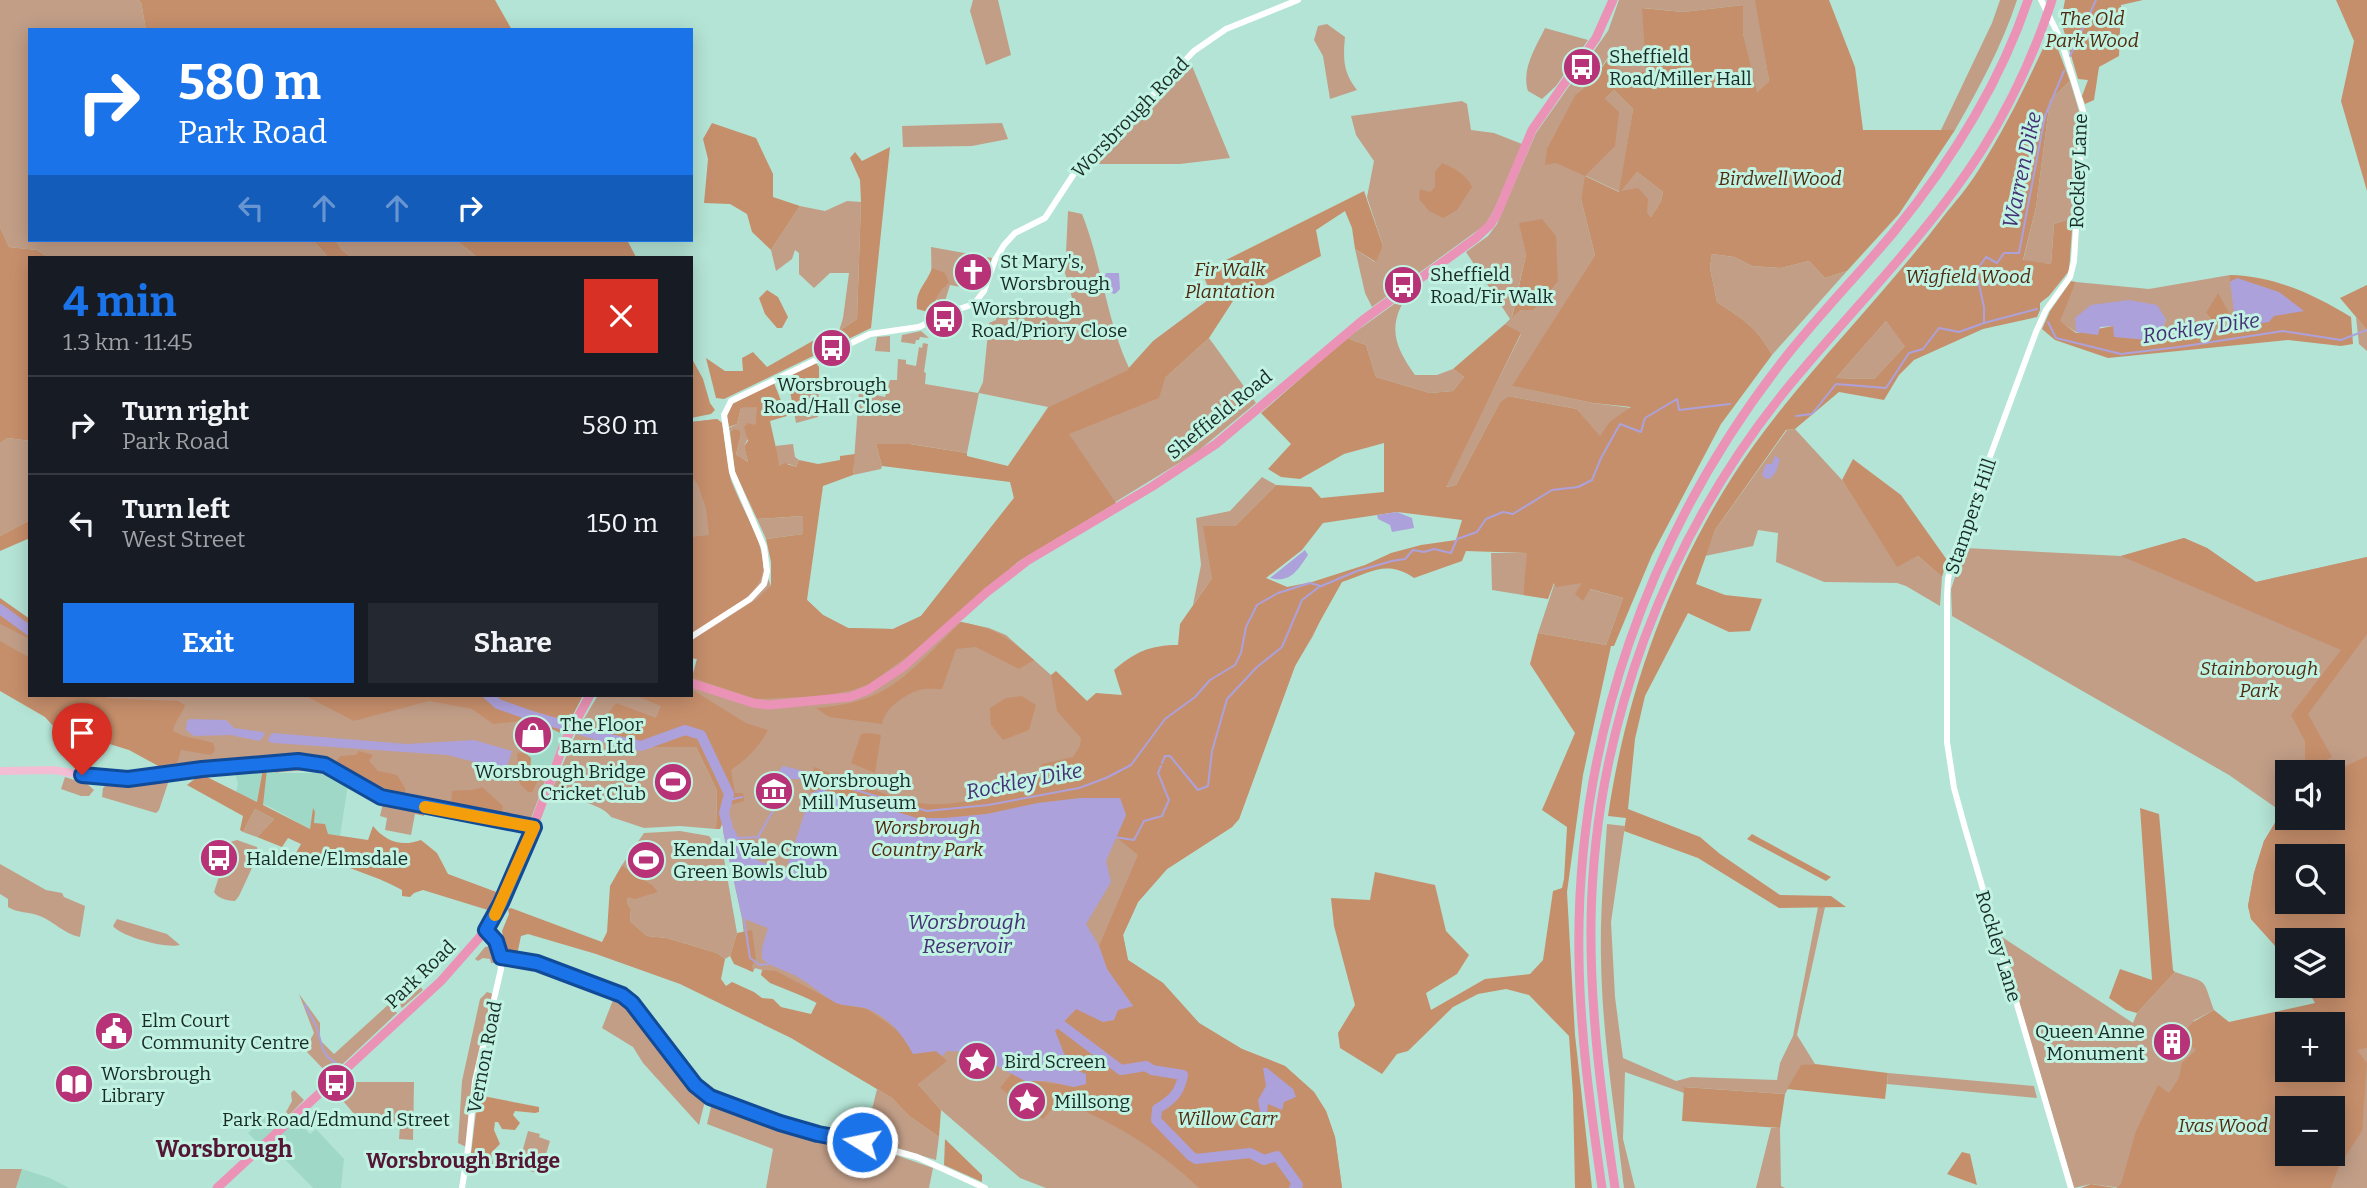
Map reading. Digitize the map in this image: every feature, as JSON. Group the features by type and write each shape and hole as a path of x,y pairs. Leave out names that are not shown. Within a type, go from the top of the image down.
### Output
{"highway":[{"name":"Sheffield Road","path":"693,684 753,703 768,705 850,697 868,690 903,667 986,592 1027,561 1153,486 1210,448 1363,320 1490,225 1532,130 1596,38 1613,0"},
{"path":"1602,1188 1580,997 1580,893 1586,820 1598,754 1628,644 1661,558 1716,456 1783,360 1892,233 1943,168 1982,104 2028,0"},
{"path":"1615,1188 1595,1026 1592,902 1608,768 1623,705 1641,648 1693,528 1730,467 1788,387 1898,260 1982,150 2012,96 2052,0"},
{"name":"Park Road","path":"217,1188 440,981 486,930 501,903 534,827 565,741 589,697"}],"main road":[{"path":"0,771 46,770 128,779 202,769 298,761 325,765 381,797 534,827"}],"street":[{"name":"Worsbrough Road","path":"693,636 750,599 764,584 767,571 764,547 732,472 724,415 731,401 870,334 919,327 974,304 984,291 995,260 1004,245 1015,233 1045,218 1079,166 1145,103 1194,51 1226,29 1298,0"},
{"name":"Rockley Lane","path":"2041,0 2062,40 2083,116 2073,270 2051,302"},
{"name":"Stampers Hill","path":"1947,743 1947,596 1951,566 2032,345 2051,302"},
{"name":"Rockley Lane","path":"1947,743 1954,789 2071,1188"},
{"path":"486,930 496,941 501,957 537,963 622,995 632,1003 695,1085 710,1097 793,1127 917,1157 985,1188"},
{"name":"Vernon Road","path":"462,1188 475,1081 500,977 501,957"}],"shaded area":[{"path":"532,720 563,734 548,773 530,766 531,758 517,747 524,721"},
{"path":"234,769 317,773 339,779 348,785 340,836 328,834 314,823 313,809 310,829 270,807 236,793 238,784"},
{"path":"270,1112 285,1128 296,1119 310,1134 316,1129 344,1159 341,1188 313,1188 267,1141 261,1146 248,1133"},
{"path":"22,1169 50,1178 69,1188 16,1188"}],"green space":[{"path":"0,0 137,0 141,2 146,28 28,28 28,242 315,242 327,256 46,256 37,250 9,247 0,227"},
{"path":"137,0 495,0 511,28 146,28 141,2"},
{"path":"973,0 998,0 1011,55 986,65 970,11"},
{"path":"1619,0 1756,0 1769,81 1756,93 1743,33 1743,5 1683,12 1643,8 1647,71 1627,76 1607,59 1592,81 1576,94 1605,99 1614,90 1633,109 1620,191 1637,172 1663,192 1661,201 1651,217 1620,192 1586,176 1581,199 1595,255 1513,386 1593,403 1632,408 1609,422 1600,437 1577,409 1508,396 1500,402 1456,485 1445,487 1521,334 1505,324 1510,319 1466,252 1488,236 1497,224 1536,133 1608,31","holes":["1520,223 1558,282 1534,310 1521,310 1512,316 1526,255"]},
{"path":"1755,0 1829,0 1855,67 1863,130 1955,130 1899,214 1847,271 1825,278 1809,261 1781,268 1752,266 1734,257 1712,254 1710,268 1717,302 1749,324 1772,355 1721,424 1652,555 1614,646 1611,646 1583,775 1567,892 1575,1035 1592,1188 1575,1188 1569,1036 1529,995 1506,989 1478,994 1453,1007 1408,1051 1397,1054 1382,1074 1340,1048 1338,1033 1355,1005 1334,926 1331,898 1370,900 1375,872 1435,885 1446,931 1469,955 1457,974 1426,993 1431,1010 1485,979 1530,974 1543,960 1553,891 1562,888 1564,879 1567,827 1542,810 1575,733 1530,664 1538,633 1606,645 1623,598 1590,589 1583,601 1575,594 1582,583 1556,587 1554,583 1548,599 1523,595 1527,553 1466,551 1462,561 1414,578 1395,569 1387,569 1342,582 1295,666 1239,819 1232,827 1167,869 1138,902 1123,935 1128,960 1163,983 1199,1023 1242,1049 1285,1066 1314,1092 1326,1111 1335,1137 1342,1188 1199,1188 1150,1148 1098,1118 1060,1100 1043,1119 1000,1088 1012,1073 1034,1081 1074,1087 1077,1072 1070,1068 1055,1031 1076,1009 1118,1010 1133,1006 1107,969 1099,946 1138,855 1116,837 1126,815 1120,798 1081,798 1038,803 987,814 916,818 821,789 811,793 809,779 814,767 903,799 917,803 943,804 1032,789 1042,764 1073,757 1080,746 1081,738 1057,711 1051,675 1056,671 1087,701 1096,693 1122,695 1114,670 1143,651 1159,646 1178,645 1180,624 1212,578 1203,526 1235,526 1276,485 1311,487 1321,498 1384,492 1384,443 1344,454 1300,479 1281,477 1268,469 1291,444 1261,413 1347,338 1366,345 1376,377 1430,393 1453,391 1464,377 1453,369 1505,324 1521,333 1446,487 1456,485 1500,402 1508,396 1577,409 1600,436 1609,422 1631,407 1593,403 1512,386 1595,255 1581,199 1585,176 1556,163 1545,165 1547,149 1576,94 1592,81 1608,59 1627,76 1646,71 1642,8 1683,12 1743,5 1743,33 1757,92 1769,81","holes":["1614,90 1633,109 1619,192 1585,176 1615,146 1619,112 1605,99","1637,172 1663,192 1651,217 1647,213 1648,199 1638,188 1621,191","1397,512 1462,520 1456,540 1391,553 1365,565 1312,582 1287,587 1266,578 1302,550 1323,523"]},
{"path":"2000,0 2017,0 1997,50 1955,130 1941,130 1992,23"},
{"name":"The Old Park Wood","path":"2065,0 2143,0 2121,5 2119,56 2099,67 2094,100 2085,104 2082,96 2088,80 2078,79 2061,21"},
{"path":"2336,0 2367,0 2367,191 2341,101 2354,41"},
{"path":"1327,24 1345,37 1345,65 1357,90 1330,99 1323,56 1314,40 1318,26"},
{"path":"1545,28 1588,40 1556,86 1542,99 1528,91 1526,75 1530,58"},
{"name":"Wigfield Wood","path":"2051,31 2070,81 2050,100 2036,207 2023,260 2051,264 2054,224 2073,218 2069,271 2040,303 2037,317 1983,329 1914,360 1899,375 1884,400 1839,392 1795,429 1786,430 1715,530 1696,584 1725,595 1762,599 1750,631 1729,632 1688,613 1645,696 1635,739 1628,809 1700,837 1780,895 1831,896 1846,907 1779,908 1698,858 1624,831 1626,818 1608,816 1628,718 1642,670 1679,575 1726,486 1776,415 1896,275 1970,183 2008,120","holes":["1886,321 1905,346 1874,379 1836,378"]},
{"path":"1190,61 1230,158 1180,164 1087,164"},
{"path":"2070,81 2079,111 2073,218 2054,224 2051,264 2023,261 2036,207 2050,100"},
{"path":"1462,101 1467,104 1471,130 1494,133 1522,144 1494,210 1485,225 1372,307 1365,293 1355,249 1375,262 1383,246 1367,197 1374,161 1356,135 1351,116"},
{"path":"712,123 756,138 773,174 773,197 800,206 771,250 752,232 747,214 730,204 704,203 708,159 703,139"},
{"path":"1002,123 1008,139 972,146 903,147 902,126"},
{"path":"890,147 871,328 724,399 716,398 706,358 725,371 743,371 742,358 753,352 767,367 823,335 839,331 857,319 861,202 860,180 850,158 855,152 862,161"},
{"path":"1442,163 1463,175 1472,187 1457,210 1443,218 1429,211 1419,199 1420,189 1430,192 1435,187 1435,172"},
{"name":"Fir Walk Plantation","path":"1364,191 1383,246 1376,262 1355,249 1352,228 1345,211 1316,230 1321,256 1233,301 1209,338 1165,378 1159,398 1069,434 1116,503 1019,561 912,653 869,684 824,696 756,699 693,678 697,659 693,658 693,640 757,599 771,586 771,562 766,539 803,534 803,516 757,519 735,472 730,432 733,429 739,430 741,435 736,454 748,462 744,446 748,441 744,427 748,423 755,425 757,407 741,408 737,424 729,427 727,416 732,404 774,383 787,416 770,421 780,466 784,463 796,467 799,460 818,464 855,454 853,475 823,486 807,600 823,615 848,628 893,629 921,616 1014,498 1010,482 882,466 876,444 910,444 967,453 967,456 1008,466 1049,407 1126,371 1153,341 1212,297 1202,272"},
{"path":"847,201 861,202 857,319 839,331 849,273 830,273 814,288 799,274 799,253 795,250 792,259 776,271 771,250 800,206 825,211"},
{"name":"Worsbrough Country Park","path":"1068,211 1082,214 1089,233 1115,330 1129,368 1126,371 1165,378 1209,338 1256,403 1197,452 1019,561 945,623 961,622 1006,635 1051,675 1073,705 1112,744 1265,578 1287,587 1325,610 1295,666 1239,819 1232,827 1167,869 1138,902 1123,935 1128,960 1163,983 1199,1023 1242,1049 1285,1066 1314,1092 1326,1111 1335,1137 1342,1188 1046,1188 1020,1178 941,1110 918,1084 848,1019 761,975 762,970 748,970 742,918 723,831 724,813 701,735 614,740 578,729 597,697 693,697 693,672 697,659 693,658 693,422 717,419 722,423 730,478 759,544 762,564 771,586 781,595 807,600 823,615 848,628 893,629 921,616 1014,498 1008,466 1048,407 979,393 967,453 911,444 876,444 881,469 853,475 859,391 885,397 890,380 897,380 898,359 916,366 919,347 922,348 923,343 928,344 925,384 978,393 983,382 989,323 996,320 999,308 1076,312 1065,273"},
{"path":"1542,219 1556,236 1558,282 1534,310 1521,310 1512,317 1526,255 1519,223"},
{"path":"0,227 9,247 37,250 46,256 28,256 28,441 8,438 0,443"},
{"path":"315,242 336,242 350,256 327,256"},
{"path":"336,242 458,242 476,256 350,256"},
{"path":"458,242 628,242 635,256 476,256"},
{"path":"931,247 992,258 982,291 950,285 945,301 932,299"},
{"path":"1712,254 1734,257 1752,266 1781,268 1809,261 1825,278 1847,271 1772,355 1749,324 1717,302 1710,268"},
{"path":"932,268 945,273 949,283 928,312 917,309 917,302 919,292"},
{"path":"2230,275 2236,325 2206,313 2218,329 2159,338 2166,319 2076,318 2076,332 2059,321 2076,282 2149,289"},
{"path":"2230,275 2278,283 2337,309 2351,317 2353,344 2341,346 2288,340 2108,358 2055,340 2042,329 2050,311 2071,281 2076,282 2060,321 2076,333 2113,326 2148,340 2218,329 2206,313 2218,293 2236,325 2238,279 2230,282"},
{"path":"2367,285 2367,330 2340,298"},
{"path":"767,290 778,297 788,317 782,328 777,328 765,314 759,298"},
{"path":"1408,294 1401,305 1395,326 1402,354 1415,375 1437,375 1453,369 1464,377 1453,391 1430,393 1376,377 1366,345 1347,338"},
{"path":"2356,317 2367,330 2367,351 2359,344"},
{"path":"1886,321 1906,345 1874,379 1836,378"},
{"path":"921,331 929,338 920,337 915,344 901,342 902,335"},
{"path":"890,336 890,352 875,351 877,337"},
{"path":"693,361 715,410 711,414 693,418"},
{"path":"816,363 819,367 819,382 802,382 799,391 803,403 800,411 794,412 789,386 778,380"},
{"path":"802,382 819,382 818,417 796,423 794,412 800,410 799,391"},
{"path":"758,406 755,425 744,446 748,462 736,454 741,435 733,429 730,432 729,428 737,424 741,408"},
{"path":"717,419 722,423 730,476 759,543 763,570 759,582 746,597 693,632 693,537 709,535 706,508 693,478 693,422"},
{"path":"1795,429 1842,480 1897,566 1918,556 1942,577 1940,606 1897,583 1824,582 1776,562 1778,533 1758,530 1753,546 1705,556 1715,530 1787,430"},
{"path":"8,438 28,441 28,521 0,536 0,443"},
{"path":"793,444 795,457 799,460 796,467 789,464 780,466 775,446"},
{"path":"1853,459 1901,495 1947,560 1942,577 1918,556 1897,567 1842,480"},
{"path":"1262,477 1276,485 1235,526 1212,578 1193,605 1201,565 1196,518 1230,511"},
{"path":"803,516 803,534 766,539 757,519"},
{"path":"28,521 28,539 0,551 0,536"},
{"name":"Stainborough Park","path":"2184,538 2207,548 2256,582 2367,557 2367,1188 2121,1188 2091,1184 2074,1188 2000,938 2133,1023 2137,1013 2175,972 2199,980 2205,986 2214,1010 2193,1021 2275,1063 2275,1082 2345,1082 2345,1012 2333,1012 2333,998 2345,998 2345,928 2275,928 2275,946 2251,919 2248,906 2264,841 2275,823 2275,830 2345,830 2345,760 2275,760 2275,807 2229,775 1952,616 1951,589 1965,548 2121,556"},
{"path":"2184,538 2207,548 2256,582 2367,557 2367,634 2308,714 2332,757 2326,760 2305,760 2305,741 2291,715 2341,650 2121,556"},
{"path":"1491,553 1528,553 1523,595 1492,590"},
{"path":"1555,582 1583,583 1589,589 1623,598 1606,645 1538,633"},
{"path":"0,598 28,618 28,638 0,624"},
{"path":"0,609 28,630 28,693 0,678"},
{"path":"961,622 1000,635 1034,660 1019,669 976,647 956,649 942,689 922,689 907,695 891,708 882,724 829,717 816,708 851,703 884,690 915,667"},
{"path":"0,641 28,657 28,697 108,697 178,701 185,705 173,731 213,743 215,750 211,755 181,750 177,763 162,768 129,750 54,727 45,717 0,691"},
{"path":"693,690 746,723 768,730 752,752 731,770 735,793 743,793 744,801 730,805 720,829 716,829 717,791 696,747 618,747 576,733 582,721 600,724 616,703 656,718 661,706 639,697 693,697"},
{"path":"1022,696 1036,705 1029,730 1003,740 991,725 990,708 1006,698"},
{"path":"35,697 582,697 563,734 532,720 524,721 517,747 531,758 530,766 548,773 530,821 451,805 390,797 333,766 300,756 169,766"},
{"path":"308,697 582,697 563,734 532,720 493,724 472,709 429,701 354,721"},
{"path":"576,733 618,747 696,747 717,791 716,829 680,826 644,828 611,817 600,808 551,792"},
{"path":"861,734 881,735 875,773 851,763"},
{"path":"359,751 373,755 369,761 378,771 397,775 405,788 406,800 381,794 337,768 340,756 356,755"},
{"path":"524,752 531,758 530,771 538,780 532,792 528,792 520,784 517,753"},
{"name":"Ivas Wood","path":"2367,756 2367,1048 2357,1050 2367,1063 2362,1131 2345,1157 2345,1096 2275,1096 2275,1166 2339,1166 2331,1188 2116,1188 2121,1184 2136,1131 2158,1085 2169,1093 2179,1078 2182,1063 2196,1050 2182,1034 2193,1022 2214,1010 2229,1022 2315,1003 2312,998 2345,998 2345,928 2275,928 2275,946 2251,919 2248,906 2264,841 2275,823 2275,830 2345,830 2345,766"},
{"path":"299,764 318,767 345,779 344,783 311,771 275,773 278,766"},
{"path":"263,769 267,769 263,805 310,829 313,808 314,823 325,824 328,834 368,840 373,826 383,836 395,842 421,840 437,853 448,874 499,893 491,911 423,890 410,897 402,896 402,890 391,884 313,852 307,860 296,853 301,844 288,838 282,847 257,837 274,819 255,809 243,832 240,830 243,816 187,785 201,774 257,802"},
{"path":"65,777 87,784 94,790 89,796 81,796 61,789"},
{"path":"167,778 169,780 156,813 102,797 105,786"},
{"path":"482,787 503,806 502,813 498,816 451,806 452,791"},
{"path":"383,803 425,811 424,816 415,814 411,835 385,830 387,818 380,816"},
{"path":"2140,808 2159,814 2175,972 2137,1013 2126,1010 2109,998 2120,969 2152,980"},
{"path":"255,809 274,819 257,837 243,832"},
{"path":"1607,824 1625,826 1611,922 1615,997 1623,1058 1676,1081 1691,1077 1777,1080 1780,1063 1793,1036 1818,907 1825,907 1797,1035 1815,1064 1801,1066 1785,1094 1685,1087 1684,1093 1625,1072 1623,1139 1635,1188 1624,1188 1604,1016 1601,924"},
{"path":"680,831 709,836 723,853 737,933 730,956 725,959 717,953 667,938 647,936 630,921 628,896 651,884 622,865 644,833"},
{"path":"1752,834 1831,877 1826,881 1747,839"},
{"path":"237,840 257,847 258,855 239,896 232,901 214,892 230,842"},
{"path":"0,864 46,890 62,893 64,897 85,906 80,937 40,916 8,907 8,899 0,894"},
{"path":"622,865 651,884 658,892 635,899 628,897 630,921 647,936 667,938 717,953 725,959 721,979 726,986 732,982 762,998 773,999 781,1007 811,1014 817,1002 770,983 761,975 763,970 776,971 839,1004 867,1009 902,1033 913,1054 936,1051 947,1061 918,1084 941,1110 939,1137 909,1116 892,1098 791,1038 680,984 596,954 528,934 521,936 517,955 505,950 502,931 509,914 508,909 511,908 602,942 607,932 610,886"},
{"path":"117,919 167,934 180,945 154,943 124,934 113,926"},
{"path":"752,930 756,959 752,966 753,972 734,964 730,956 737,933"},
{"path":"490,946 494,950 495,963 491,963 490,959 475,959 485,947"},
{"path":"414,980 423,990 402,1008 395,1000"},
{"path":"487,992 493,994 466,1147 458,1143 462,1081 480,999"},
{"path":"299,994 320,1023 320,1040 334,1054 389,1004 397,1013 330,1076 305,1050 314,1033"},
{"path":"615,995 632,1008 696,1093 705,1101 699,1125 643,1063 633,1047 602,1028"},
{"path":"1815,1064 1888,1073 1885,1099 1787,1089 1801,1065"},
{"path":"690,1071 735,1104 705,1091"},
{"path":"1888,1073 2034,1086 2037,1098 1887,1084"},
{"path":"339,1082 414,1082 413,1140 399,1139 400,1126 386,1124 386,1117 355,1115 332,1088"},
{"path":"1684,1087 1785,1094 1780,1128 1682,1121"},
{"path":"877,1089 939,1137 936,1160 865,1138"},
{"path":"294,1090 304,1100 289,1115 286,1112"},
{"path":"478,1095 539,1107 539,1112 535,1113 515,1111 513,1115 520,1123 515,1130 502,1129 498,1122 495,1122 494,1130 500,1144 491,1153 493,1164 470,1162"},
{"path":"716,1103 786,1129 887,1152 933,1168 929,1188 766,1188 773,1149 707,1124 711,1107"},
{"path":"1771,1128 1780,1128 1781,1186 1785,1188 1756,1188"},
{"path":"528,1131 540,1134 539,1137 550,1141 540,1174 527,1170 527,1166 522,1164 521,1156"},
{"path":"945,1139 982,1175 982,1182 944,1165"},
{"path":"1962,1152 1970,1154 1977,1185 1947,1174"},
{"path":"0,1169 22,1169 16,1188 0,1188"},
{"path":"2091,1184 2116,1188 2081,1188"}],"water":[{"path":"1106,273 1119,273 1120,289 1115,294 1108,292 1104,277"},
{"path":"2237,278 2279,292 2304,311 2274,316 2269,322 2236,325 2230,282"},
{"path":"2129,300 2157,305 2166,319 2159,338 2148,340 2114,337 2113,326 2100,327 2098,335 2076,332 2075,318 2091,305"},
{"path":"1775,456 1780,459 1776,472 1770,479 1764,478 1762,474 1766,464 1772,464"},
{"path":"1397,512 1412,518 1414,528 1392,532 1390,525 1378,519 1377,515"},
{"path":"1305,550 1308,555 1293,574 1283,579 1270,578"},
{"path":"226,720 234,728 265,734 260,741 230,735 194,736 186,730 187,721"},
{"path":"272,733 407,744 474,740 512,751 506,770 447,755 274,743 268,739"},
{"path":"783,766 808,772 812,775 811,779 774,779"},
{"name":"Worsbrough Reservoir","path":"821,789 917,818 987,814 1038,803 1081,798 1120,798 1126,815 1106,861 1111,882 1086,924 1099,946 1107,969 1133,1006 1118,1010 1114,1020 1103,1022 1076,1009 1055,1031 1070,1068 1086,1074 1086,1084 1074,1087 1047,1081 1025,1081 971,1052 947,1051 942,1056 936,1051 913,1054 895,1028 876,1013 836,1003 801,979 762,959 768,928 742,918 723,831 735,830 739,840 754,858 786,870 811,793"},
{"path":"1263,1068 1267,1068 1293,1089 1296,1097 1284,1102 1282,1110 1268,1104 1267,1114 1264,1116 1258,1100 1266,1086"}],"waterway":[{"name":"Warren Dike","path":"2070,56 2096,0"},
{"name":"Warren Dike","path":"1984,323 1984,307 1976,271 1986,257 1997,263 2004,253 2019,253 2045,116 2064,71"},
{"name":"Rockley Dike","path":"1796,416 1812,414 1836,384 1886,388 1909,353 1923,349 1939,328 1959,332 2037,309"},
{"name":"Rockley Dike","path":"2048,322 2056,338 2121,354 2283,331 2341,340 2367,330"},
{"name":"Rockley Dike","path":"1162,763 1165,756 1170,756 1198,790 1208,786 1212,751 1227,699 1257,667 1282,647 1302,600 1319,587 1357,571 1405,559 1413,550 1424,552 1434,549 1451,553 1457,539 1477,532 1486,519 1503,512 1513,514 1552,490 1578,487 1592,480 1620,424 1641,432 1645,418 1677,399 1679,410 1730,404"},
{"name":"Rockley Dike","path":"811,777 927,811 988,805 1079,788 1106,778 1131,765 1165,719 1195,697 1210,680 1235,665 1241,653 1246,627 1257,605 1278,593 1310,583 1321,586"},
{"path":"0,609 28,630"},
{"path":"490,697 498,704 529,715 641,746 685,730 701,735 729,794 724,813 732,843"},
{"name":"Rockley Dike","path":"1114,837 1134,840 1144,821 1162,816 1169,800 1158,773 1161,766"},
{"path":"729,794 733,799 742,797"},
{"path":"738,838 758,837 775,807"},
{"path":"759,838 766,844"},
{"path":"744,919 750,958 760,965 769,964"},
{"path":"305,1005 325,1053 339,1065"},
{"path":"1052,1018 1121,1070 1146,1066 1152,1070 1183,1075 1180,1087 1174,1095 1157,1109 1156,1120 1191,1156 1196,1159 1250,1153 1264,1160 1277,1156 1298,1185 1294,1188"}],"slow traffic":[{"path":"425,807 534,827 495,915"}],"place":[{"name":"Sheffield Road/Miller Hall","path":"1582,67"},
{"name":"St Mary's, Worsbrough","path":"973,272"},
{"name":"Sheffield Road/Fir Walk","path":"1403,285"},
{"name":"Worsbrough Road/Priory Close","path":"944,319"},
{"name":"Worsbrough Road/Hall Close","path":"832,348"},
{"name":"The Floor Barn Ltd","path":"533,735"},
{"name":"Worsbrough Bridge Cricket Club","path":"673,782"},
{"name":"Worsbrough Mill Museum","path":"774,791"},
{"name":"Haldene/Elmsdale","path":"219,858"},
{"name":"Kendal Vale Crown Green Bowls Club","path":"646,860"},
{"name":"Elm Court Community Centre","path":"114,1031"},
{"name":"Queen Anne Monument","path":"2172,1042"},
{"name":"Bird Screen","path":"977,1061"},
{"name":"Park Road/Edmund Street","path":"336,1083"},
{"name":"Worsbrough Library","path":"74,1084"},
{"name":"Millsong","path":"1027,1101"}],"district":[{"name":"Worsbrough","path":"224,1149"},
{"name":"Worsbrough Bridge","path":"463,1161"}],"route":[{"path":"82,775 128,779 202,769 311,762 325,765 381,797 534,827 501,903 486,930 496,941 501,957 537,963 622,995 632,1003 695,1085 710,1097 780,1123 818,1134 862,1142"}],"park label":[{"name":"Birdwell Wood","path":"1780,178"},
{"name":"Willow Carr","path":"1227,1118"}]}
